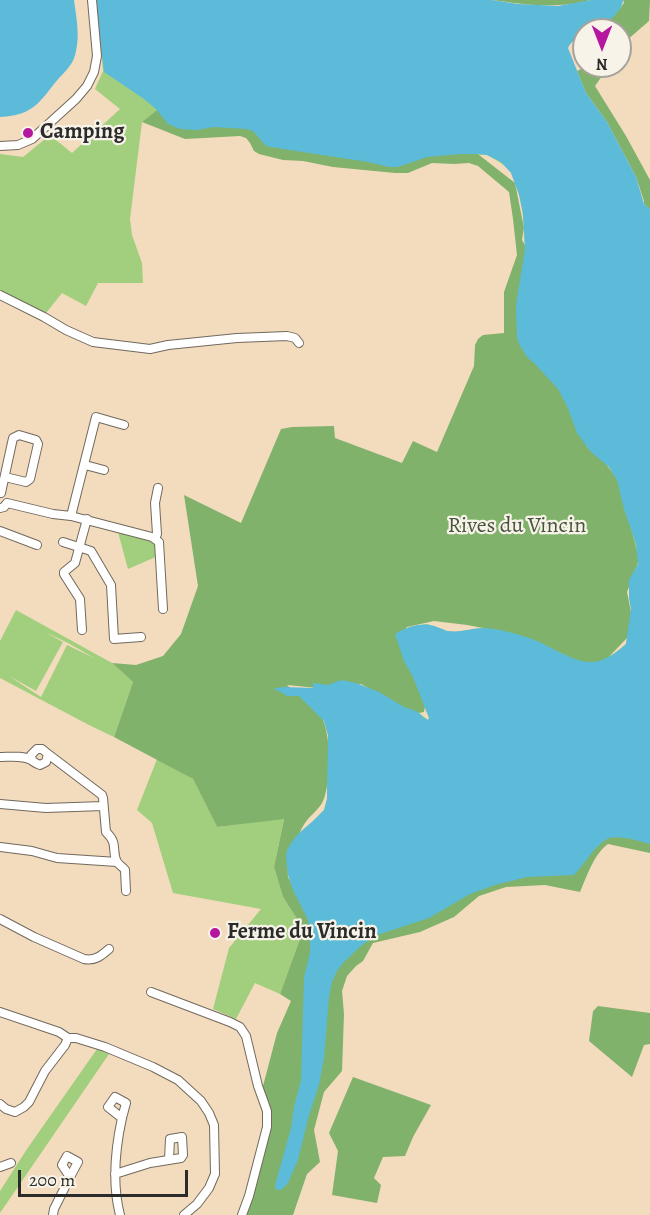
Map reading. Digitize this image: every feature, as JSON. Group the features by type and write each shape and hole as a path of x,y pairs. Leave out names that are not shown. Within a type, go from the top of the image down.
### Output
{"street":[{"path":"0,146 18,145 32,139 61,114 87,86 94,72 97,56 92,0"},
{"path":"0,296 93,342 150,349 237,338 287,336 295,338 299,343"},
{"path":"71,516 96,417 124,425"},
{"path":"0,508 7,503 7,496 1,493 13,438 19,435 36,440 38,444 30,479 26,482 5,477"},
{"path":"85,465 104,470"},
{"path":"155,539 157,534 155,502 158,488"},
{"path":"7,503 87,519 155,539 159,542 163,609"},
{"path":"82,630 80,599 64,574 75,563 87,519"},
{"path":"0,531 37,545"},
{"path":"63,542 91,551 111,585 114,639 141,637"},
{"path":"32,756 37,749 42,749 47,758 60,764 102,795 105,829 114,843 117,862 125,870 126,891"},
{"path":"0,757 32,756"},
{"path":"32,756 35,764 40,765 47,758"},
{"path":"0,804 46,808 103,806"},
{"path":"0,847 32,851 57,858 117,862"},
{"path":"0,919 84,959 99,957 110,949"},
{"path":"151,992 230,1022 240,1027 246,1036 258,1086 267,1111 267,1127 242,1215"},
{"path":"0,1012 59,1032 68,1038 76,1038 105,1047 163,1072 188,1088 212,1118 215,1174 203,1197 184,1215"},
{"path":"0,1104 15,1112 24,1107 68,1038"},
{"path":"120,1215 115,1174 122,1118"},
{"path":"115,1174 169,1159"},
{"path":"0,1167 11,1163"},
{"path":"53,1215 70,1177"}],"green space":[{"path":"96,0 453,61 650,399 635,652 314,820 324,810 327,799 328,735 324,721 314,711 304,688 313,688 418,712 428,720 417,689 409,627 427,624 456,632 482,628 543,643 586,662 604,659 626,644 631,609 629,580 638,564 638,557 617,480 609,467 590,451 525,249 522,209 515,179 506,167 487,155 261,141 157,111 142,122 130,219 132,235 142,263 143,283 98,283 86,306 62,293 46,313 0,291 0,154 23,157 50,135 72,153 120,109 95,89 103,71"},
{"path":"492,0 591,0 578,3 530,5"},
{"path":"623,0 650,0 649,21 632,36 632,18 610,18 624,3"},
{"path":"580,78 601,78 595,86 650,180 650,209 644,204 636,177 607,122 586,93"},
{"name":"Rives du Vincin","path":"161,107 232,125 474,151 515,183 524,228 522,240 527,249 565,390 587,447 599,455 619,481 639,560 627,592 631,612 628,637 602,664 588,666 536,641 499,631 434,621 407,627 403,632 427,695 424,712 414,714 361,684 317,688 287,685 320,714 328,738 329,772 326,793 319,807 303,826 293,848 287,850 288,877 313,923 329,976 351,946 610,825 650,832 650,853 608,844 603,848 588,872 580,892 545,885 506,887 479,896 454,917 420,932 373,943 363,961 347,976 342,991 344,1014 342,1071 324,1092 314,1130 320,1162 307,1174 293,1215 247,1215 272,1121 263,1086 277,1033 291,1001 280,994 301,936 301,925 283,897 274,867 284,819 217,827 193,779 114,737 133,682 112,663 136,665 163,656 181,634 198,586 184,495 241,523 281,429 334,426 335,438 402,463 413,441 437,452 474,366 475,345 478,339 483,335 504,333 504,292 517,255 513,219 509,192 478,166 469,163 432,163 408,173 395,173 283,160 259,154 254,151 246,138 240,136 185,139 142,122"},
{"path":"118,532 154,540 158,556 128,569"},
{"path":"16,610 112,663 133,682 114,737 0,678 0,641","holes":["45,632 96,659 67,645 41,697 9,676 36,691 63,642"]},
{"path":"157,759 193,779 217,827 284,818 274,867 283,897 301,925 301,936 280,994 255,983 236,1019 213,1009 229,948 261,909 173,893 152,823 137,810"},
{"path":"598,1006 650,1013 650,1044 644,1045 632,1077 589,1041 593,1011"},
{"path":"97,1049 109,1054 0,1213 0,1191"},
{"path":"353,1077 431,1105 405,1156 383,1157 374,1178 381,1185 377,1203 332,1195 338,1151 329,1133"}],"water":[{"path":"0,0 74,0 78,38 72,63 41,100 29,110 12,116 0,117"},
{"path":"96,0 492,0 558,6 591,0 623,0 622,6 612,18 572,18 572,43 568,48 572,58 572,78 580,78 586,93 607,122 636,177 644,204 650,209 650,844 622,838 607,839 593,851 574,875 527,877 495,885 470,894 429,918 377,935 362,945 343,963 332,982 319,1085 298,1160 288,1183 281,1190 275,1189 276,1182 301,1080 304,978 310,952 308,920 293,890 286,857 287,850 298,834 324,810 327,799 328,735 324,721 299,696 287,696 273,689 313,688 313,683 328,685 341,680 356,683 418,712 428,720 395,634 421,625 432,625 447,631 484,628 501,630 518,634 582,661 594,662 604,659 626,644 631,609 629,580 638,564 636,544 617,480 609,467 590,451 577,433 558,389 527,357 519,344 516,305 525,249 523,214 511,173 501,162 487,155 460,154 427,157 398,167 389,167 266,146 253,131 246,129 214,127 197,130 180,129 168,124 144,99 104,72"}],"place":[{"name":"Camping","path":"28,133"},
{"name":"Ferme du Vincin","path":"215,933"}]}
